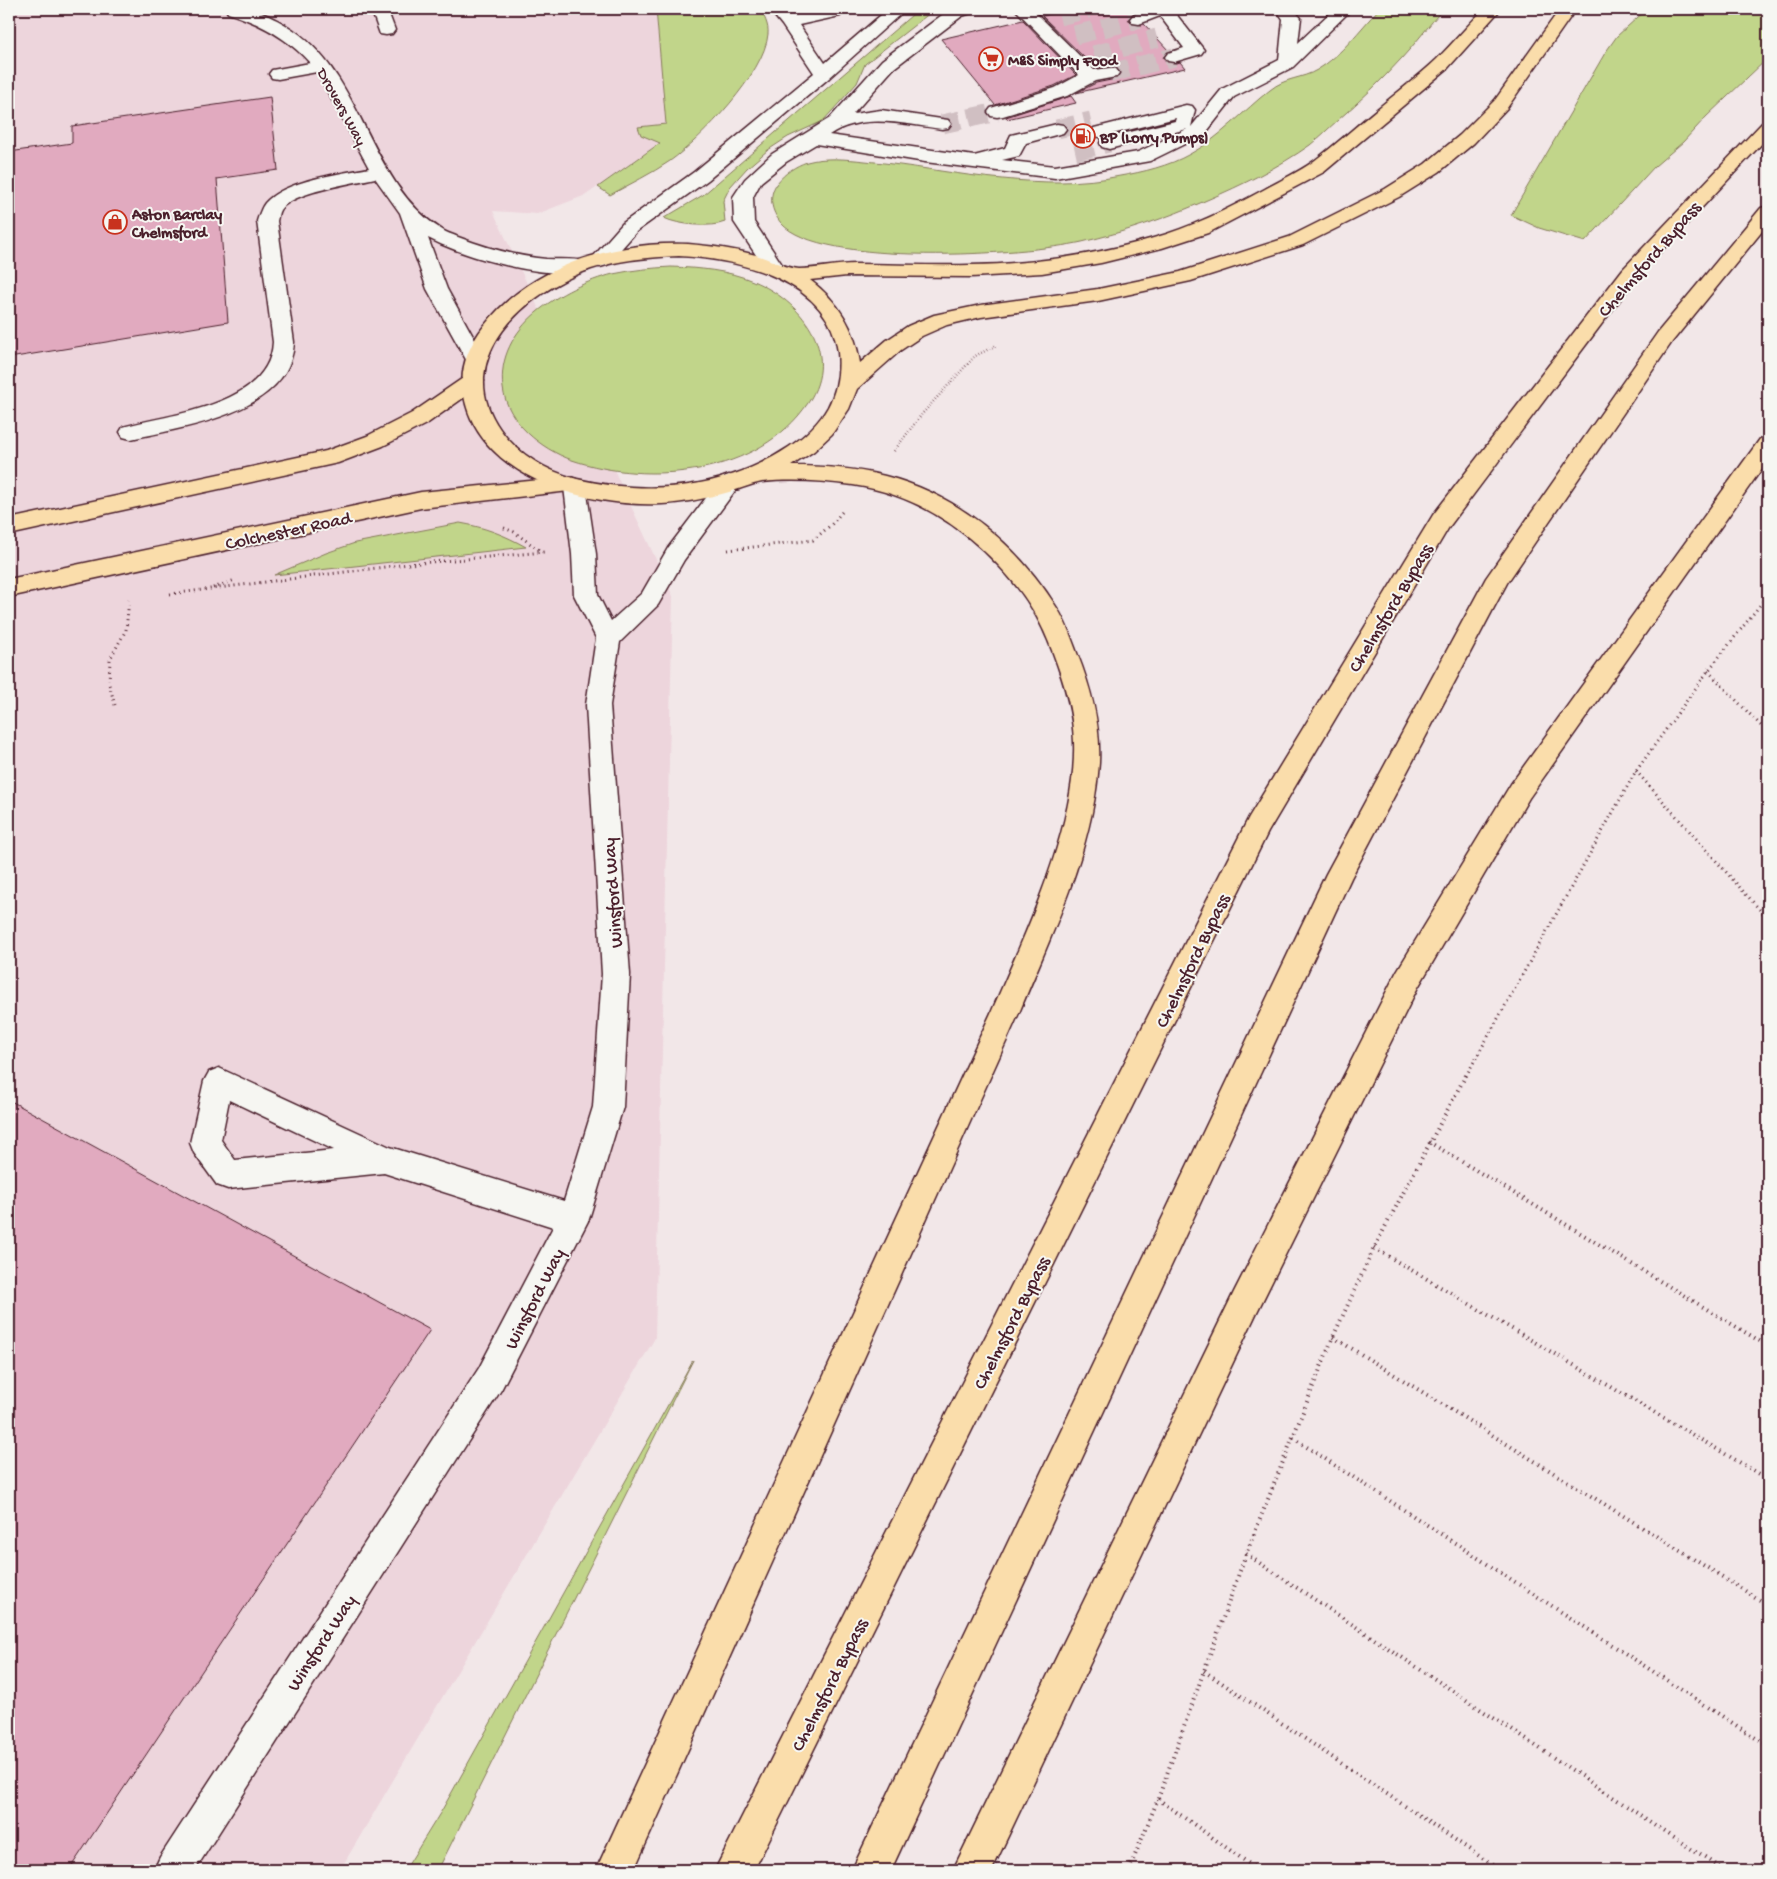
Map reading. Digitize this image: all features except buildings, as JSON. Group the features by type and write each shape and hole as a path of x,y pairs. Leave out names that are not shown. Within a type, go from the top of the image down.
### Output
{"main road":[{"path":"782,272 847,270 972,271 1042,267 1101,257 1155,244 1201,229 1317,168 1441,65 1492,9"},
{"path":"848,385 894,344 941,320 981,311 1098,295 1184,277 1296,241 1392,193 1432,168 1467,139 1501,104 1568,9"},
{"name":"Chelmsford Bypass","path":"734,1870 1258,825 1441,521 1630,273 1768,127"},
{"path":"871,1870 1339,874 1498,578 1665,337 1768,212"},
{"path":"652,251 704,251 737,257 782,272 817,295 832,311 846,335 850,351 848,385 838,409 810,442 784,461 742,479 711,489 663,496 624,495 572,486 550,478 524,464 499,444 482,420 475,403 474,371 481,345 492,327 506,311 543,284 590,263 652,251"},
{"path":"9,527 330,458 374,441 420,418 474,371"},
{"path":"972,1870 1245,1303 1407,980 1520,791 1768,444"},
{"path":"615,1870 1005,1013 1048,909 1074,832 1086,764 1084,717 1071,667 1050,615 1016,569 978,531 940,506 902,489 837,476 801,473 742,479"},
{"name":"Colchester Road","path":"9,588 421,500 572,486"}],"street":[{"name":"Drovers Way","path":"234,9 266,13 286,33 312,53 330,76 379,172 406,208 432,232 481,253 526,263 551,266 590,263"},
{"path":"379,9 386,30"},
{"path":"777,9 789,22 823,74"},
{"path":"789,22 834,12 839,9"},
{"path":"590,263 630,227 701,176 898,9"},
{"path":"782,272 744,222 743,197 754,179 779,158 836,122 888,64 956,12 965,9"},
{"path":"1023,9 1044,19 1054,39 1090,76"},
{"path":"1139,19 1163,9 1171,32 1195,50 1174,57"},
{"path":"1284,9 1292,18 1287,63"},
{"path":"1186,110 1184,124 1100,132 1164,104 1186,110 1228,93 1287,63 1344,9"},
{"path":"1054,39 1075,35"},
{"path":"1073,60 1094,55"},
{"path":"278,74 322,66"},
{"path":"997,112 1061,92 1090,76 1110,73"},
{"path":"813,138 970,162 1055,172 1143,157 1199,130 1228,93"},
{"path":"836,122 881,115 942,124"},
{"path":"970,162 1012,152 1032,160 1066,140 1018,139 1012,152"},
{"path":"131,432 213,412 244,398 270,378 282,352 282,329 266,221 273,206 288,195 310,187 379,172"},
{"name":"Drovers Way","path":"406,208 437,289 474,371"},
{"path":"572,486 584,554 586,595 608,638 650,599 676,554 742,479"},
{"name":"Winsford Way","path":"173,1870 490,1379 574,1219 608,1107 616,974 598,705 608,638"},
{"path":"384,1159 228,1175 205,1143 219,1081 384,1159 574,1219"}],"path":[{"path":"1129,1870 1158,1799 1246,1554 1334,1337 1374,1248 1428,1142 1636,771 1708,671 1768,595"},
{"path":"115,704 108,684 110,659 126,630 129,598"},
{"path":"1764,600 1768,605"},
{"path":"1708,671 1768,734"},
{"path":"1636,771 1768,919"},
{"path":"1428,1142 1768,1346"},
{"path":"1374,1248 1768,1479"},
{"path":"1334,1337 1768,1605"},
{"path":"1293,1438 1768,1746"},
{"path":"1246,1554 1723,1870"},
{"path":"1204,1671 1500,1870"},
{"path":"1158,1799 1258,1870"}],"shaded area":[{"path":"9,9 656,9 666,124 660,143 586,195 537,214 493,211 673,596 655,1338 340,1870 9,1870"}],"green space":[{"path":"656,9 760,9 766,21 768,34 764,50 756,67 730,104 714,121 683,151 663,166 610,195 598,187 660,143 641,135 638,127 666,124"},
{"path":"919,9 935,9 865,64 857,83 823,121 788,137 768,150 747,168 730,187 723,201 725,222 712,225 694,225 664,218 703,195"},
{"path":"1379,9 1443,9 1386,75 1310,145 1286,161 1247,182 1192,207 1146,224 1082,242 1054,247 972,254 925,254 878,252 836,247 803,237 781,223 775,214 772,193 780,179 798,166 821,159 858,160 986,177 1047,182 1077,182 1106,179 1138,173 1165,165 1201,148 1276,86 1311,73 1326,64 1342,50"},
{"path":"1647,9 1768,9 1768,58 1706,117 1683,142 1655,166 1585,242 1539,228 1511,215 1605,53 1617,36"},
{"path":"671,267 713,270 733,274 771,290 787,301 811,330 818,347 820,365 817,384 808,403 787,427 761,446 732,460 701,469 668,473 634,472 602,468 572,460 549,449 527,433 511,412 503,388 503,366 510,346 521,329 536,313 554,300 593,280 627,271"},
{"path":"460,523 494,532 526,547 274,575 355,543"},
{"path":"693,1360 438,1870 405,1870 442,1810"}],"tunnel":[{"path":"1059,16 1088,9"},
{"path":"1075,35 1139,19"},
{"path":"1094,55 1157,38"},
{"path":"1110,73 1174,57"},
{"path":"942,124 997,112"},
{"path":"1057,129 1091,121"},
{"path":"1075,151 1109,143"}],"place":[{"name":"M&S Simply Food","path":"991,59"},
{"name":"BP (Lorry Pumps)","path":"1083,136"},
{"name":"Aston Barclay Chelmsford","path":"115,222"}]}
